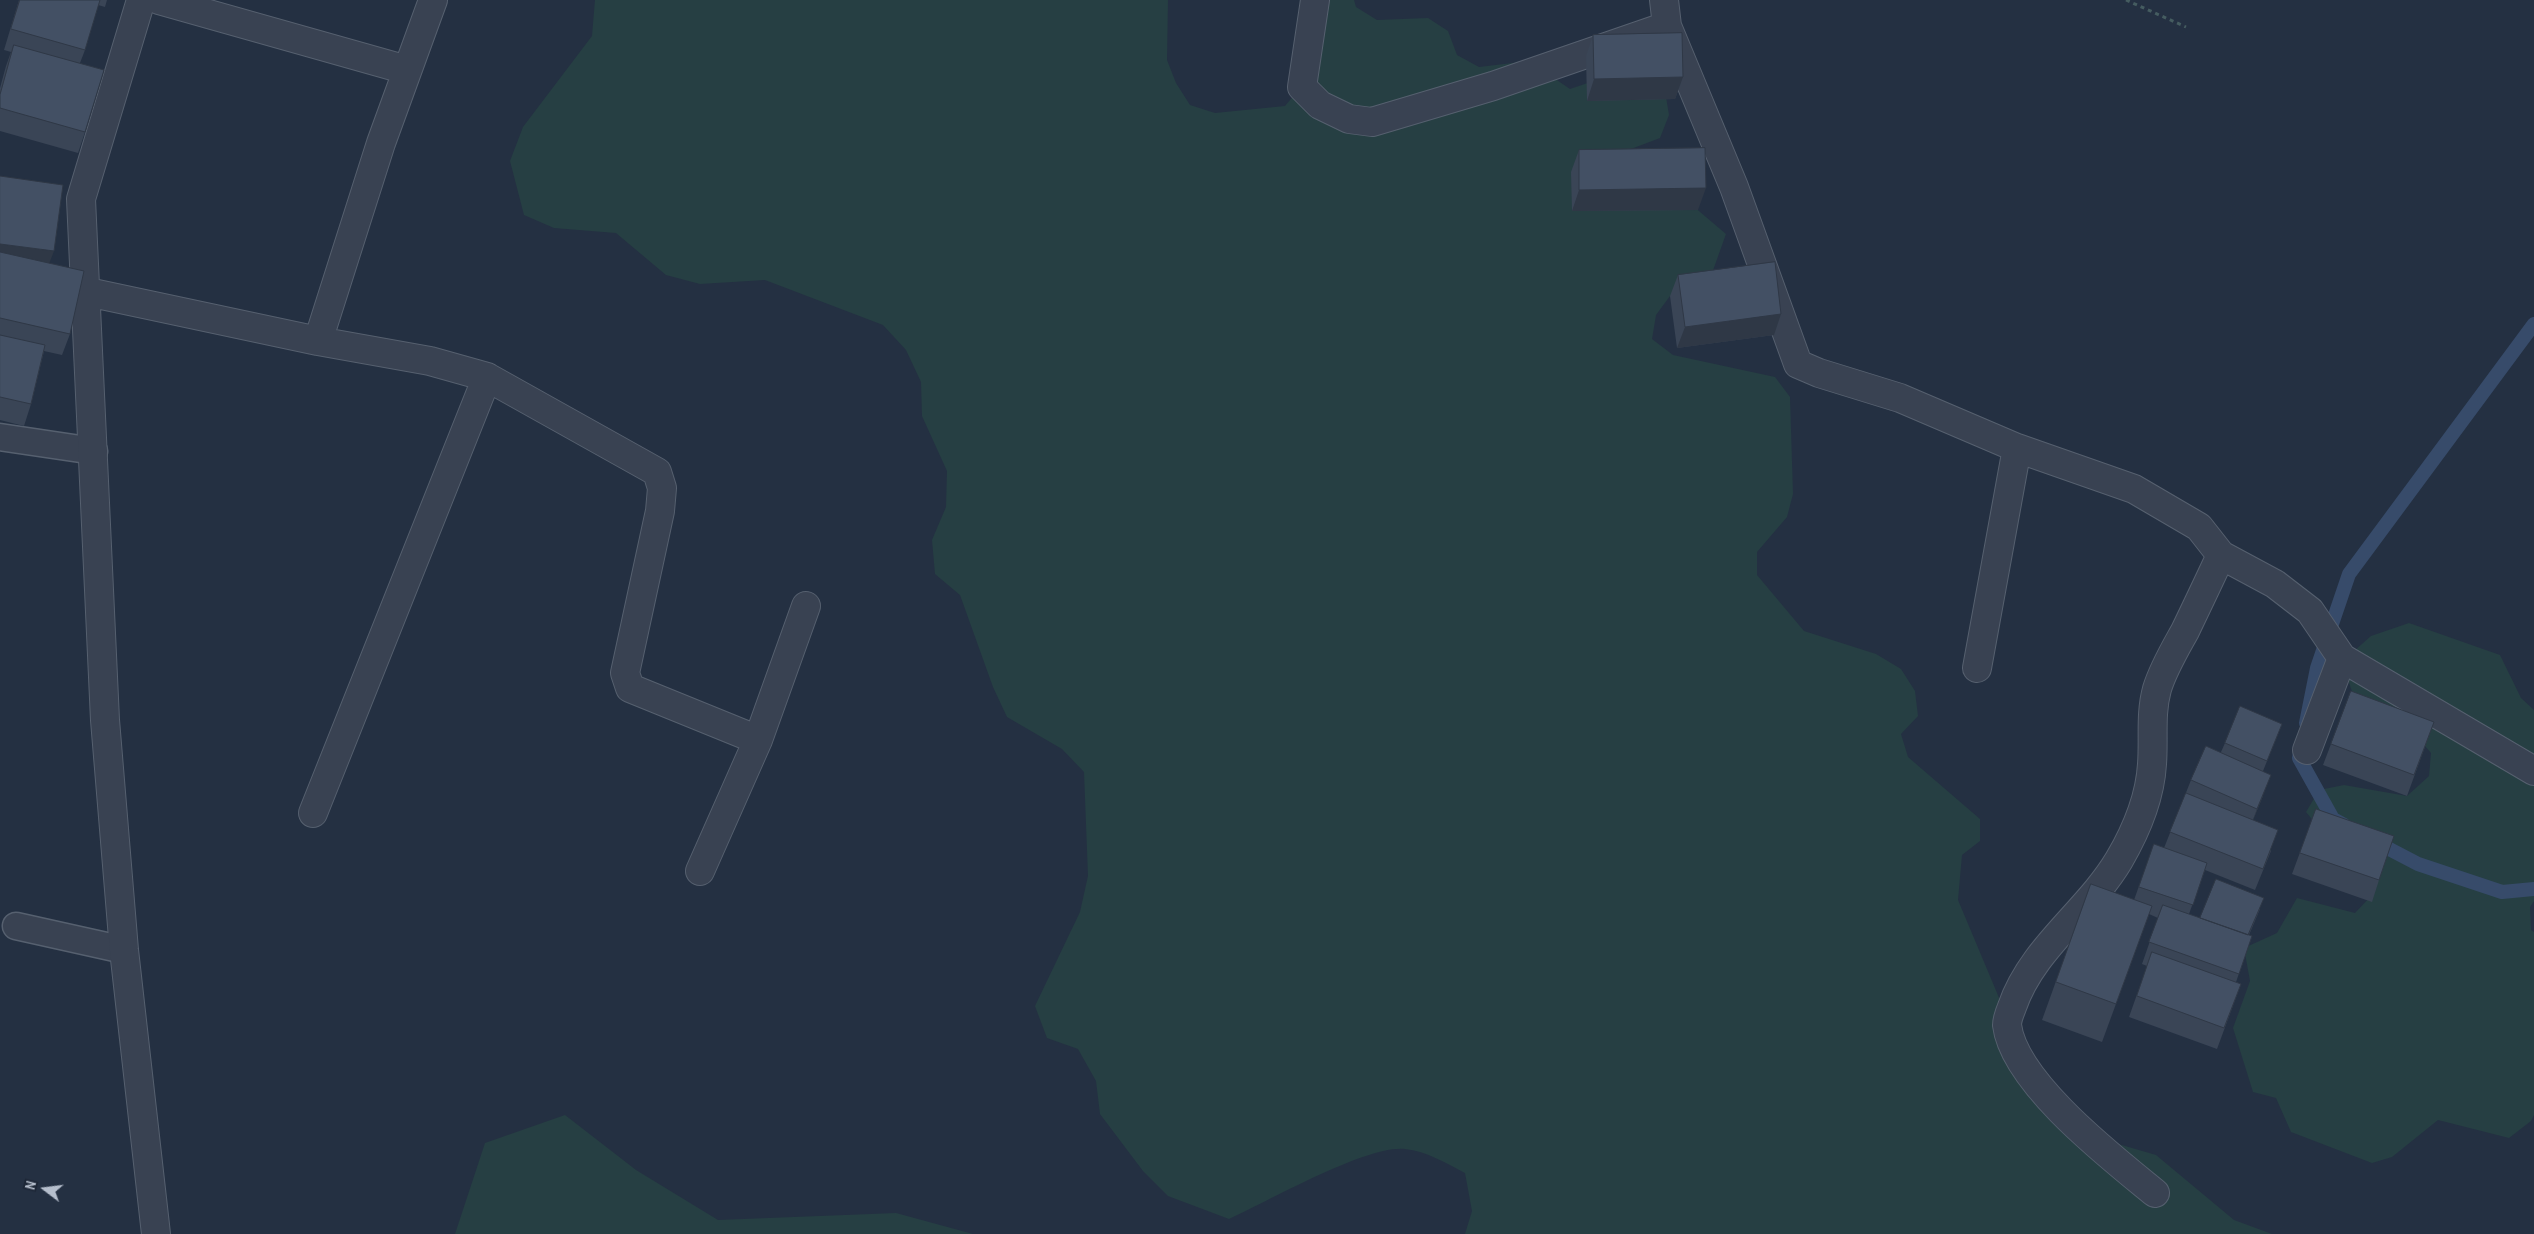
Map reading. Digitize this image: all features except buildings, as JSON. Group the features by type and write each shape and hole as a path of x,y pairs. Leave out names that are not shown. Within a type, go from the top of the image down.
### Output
{"street":[{"path":"141,0 81,199 83,291 94,450 105,720 124,950 156,1234"},
{"path":"159,0 407,70"},
{"path":"318,341 381,143 433,0"},
{"path":"1315,0 1302,88 1320,105 1349,119 1372,122 1493,86 1666,13 1734,187 1798,364 1819,373 1900,398 2017,448 2134,489 2199,527 2221,555 2275,584 2310,611 2339,655 2534,771"},
{"path":"54,192 81,199"},
{"path":"83,291 318,341 430,361 488,377 657,472 662,488 660,511 625,673 630,688 758,740"},
{"path":"313,813 488,377"},
{"path":"1977,668 2017,448"},
{"path":"2154,1193 2084,1134 2054,1102 2024,1066 2011,1045 2007,1022 2014,1000 2030,969 2099,888 2118,862 2136,829 2148,797 2152,765 2152,723 2157,689 2221,555"},
{"path":"700,871 758,740 806,606"},
{"path":"2307,750 2339,655"}],"lane":[{"path":"0,438 94,450"},
{"path":"16,926 124,950"}],"path":[{"path":"2126,0 2186,27"}],"green space":[{"path":"595,0 1168,0 1167,60 1176,83 1190,105 1215,113 1285,106 1301,87 1309,86 1323,39 1309,0 1354,0 1356,7 1377,20 1428,18 1448,31 1457,55 1479,67 1529,61 1570,89 1620,72 1665,91 1669,115 1660,138 1573,171 1686,200 1726,234 1711,276 1670,296 1656,315 1652,339 1673,355 1775,377 1790,397 1793,494 1787,517 1757,552 1757,575 1804,631 1876,654 1901,669 1915,691 1918,716 1901,734 1908,757 1980,819 1980,841 1962,855 1958,900 2034,1081 2084,1134 2156,1155 2234,1220 2272,1234 1465,1234 1472,1211 1465,1173 1429,1155 1405,1149 1388,1150 1343,1165 1229,1219 1168,1196 1143,1171 1100,1114 1096,1081 1078,1049 1047,1038 1035,1006 1080,912 1088,876 1084,772 1062,749 1007,717 993,687 960,595 935,574 932,540 946,507 947,471 922,416 921,382 906,350 883,325 765,280 700,284 666,275 616,233 554,228 524,215 510,161 523,127 592,36"},
{"path":"2409,623 2500,655 2521,698 2534,710 2534,901 2530,907 2531,930 2534,932 2534,1115 2531,1121 2509,1138 2438,1120 2392,1157 2372,1163 2291,1132 2276,1098 2253,1092 2233,1028 2250,981 2244,948 2277,933 2297,898 2355,913 2373,894 2306,812 2319,790 2344,785 2407,796 2429,776 2431,753 2406,724 2355,700 2347,677 2353,652 2371,636"},
{"path":"565,1115 636,1170 718,1220 896,1213 973,1234 455,1234 485,1143"}],"waterway":[{"path":"2306,723 2317,668 2349,574 2534,324"},
{"path":"2302,744 2299,758 2333,819 2344,825"},
{"path":"2374,841 2418,864 2502,892 2534,889"}]}
